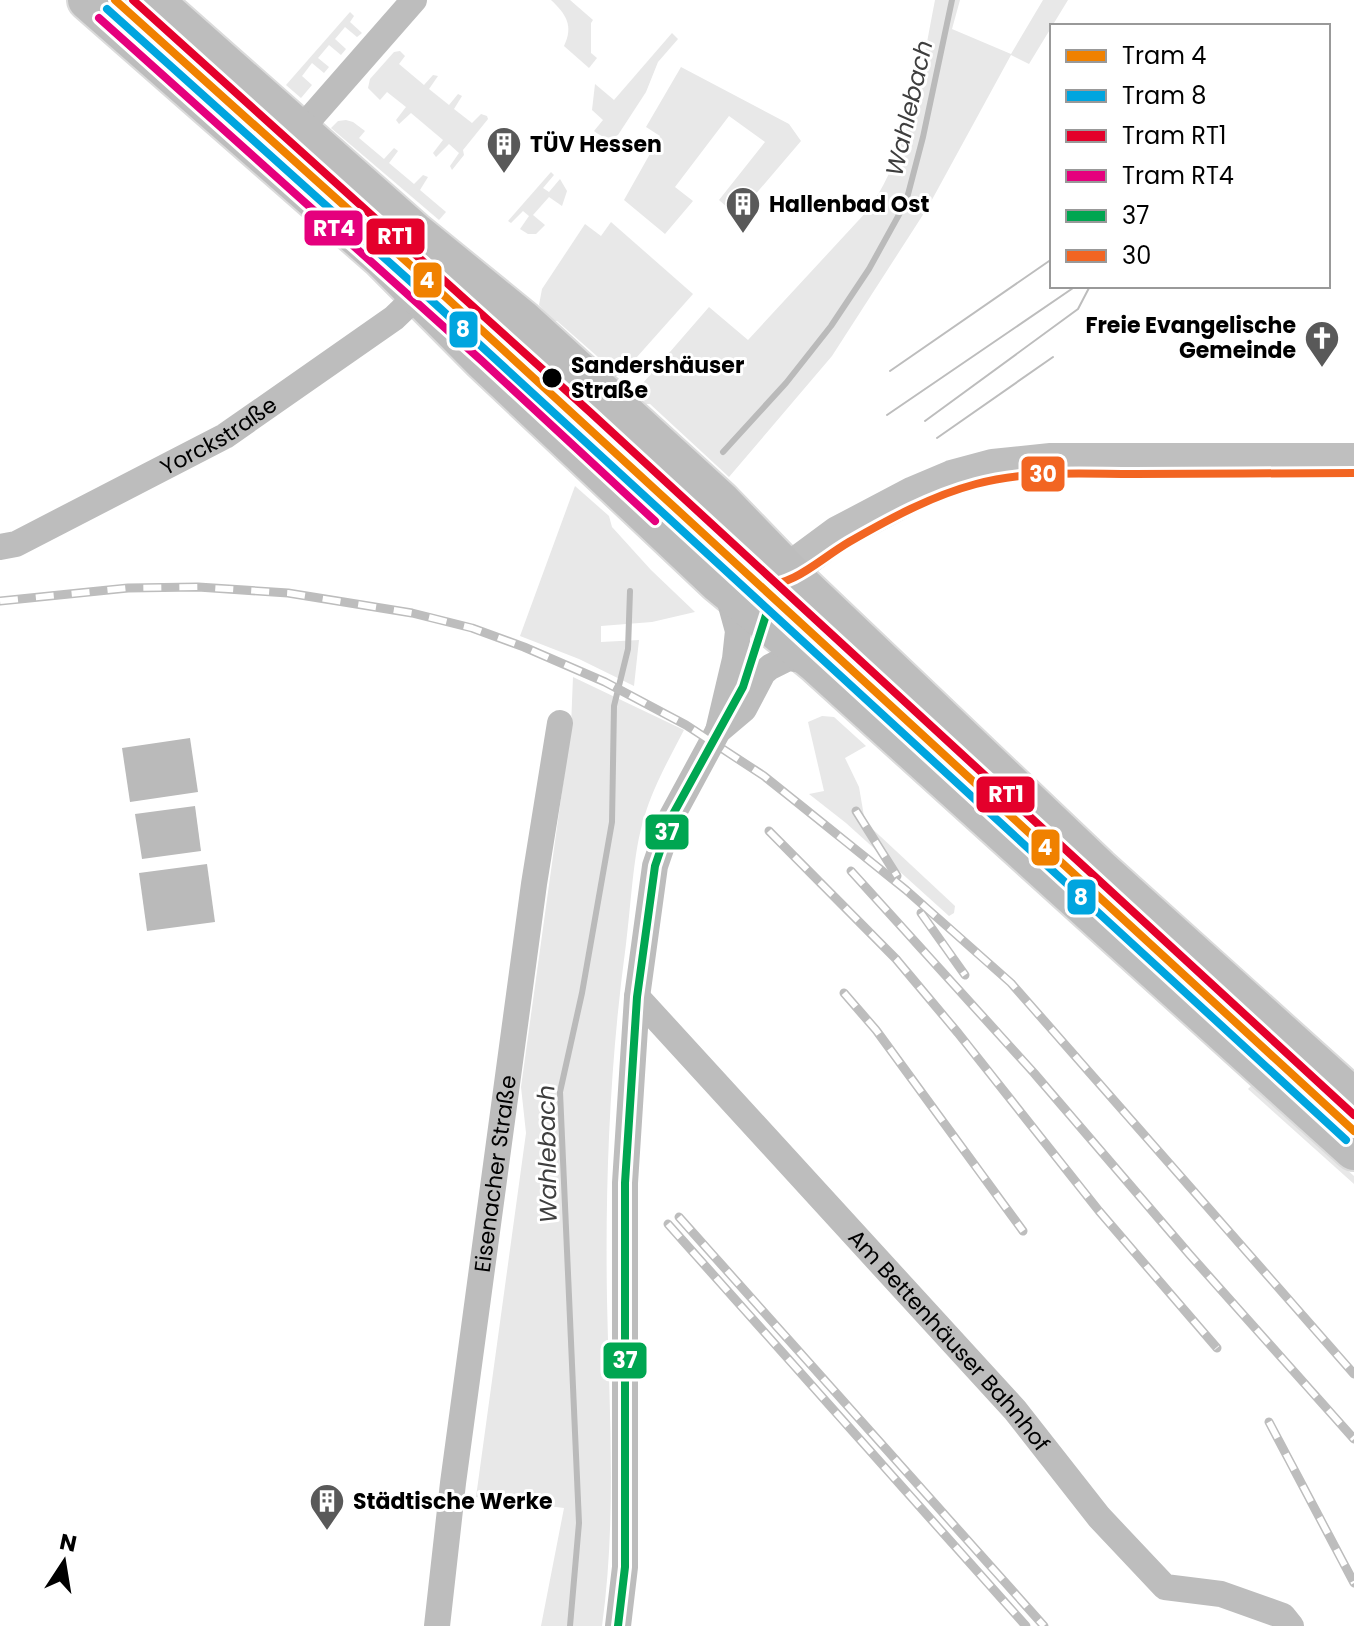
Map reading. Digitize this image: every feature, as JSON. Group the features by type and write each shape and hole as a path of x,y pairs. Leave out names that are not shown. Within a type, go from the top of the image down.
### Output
{"main road":[{"path":"88,0 382,258 483,360 1098,868 1354,1099"},
{"path":"152,0 414,232 522,320 720,501 744,576 815,662 1354,1150"},
{"path":"744,576 838,534 914,494 952,478 993,467 1051,461 1354,461"},
{"path":"744,576 801,639 815,662"}],"street":[{"path":"300,130 414,0"},
{"name":"Yorckstraße","path":"0,547 16,544 225,436 394,318 418,295"},
{"path":"618,1626 625,1567 625,1183 637,997 661,842 718,731 735,659 744,576"},
{"path":"718,731 744,709 763,673 770,667 788,658 815,662"},
{"name":"Eisenacher Straße","path":"437,1626 453,1483 534,884 560,723"},
{"name":"Am Bettenhäuser Bahnhof","path":"637,997 1015,1410 1099,1517 1165,1587 1221,1594 1283,1616 1291,1626"}],"shaded area":[{"path":"551,0 570,0 593,20 591,53 597,58 589,68 564,46 567,21"},
{"path":"935,0 960,0 952,29 1011,54 1043,0 1068,0 1053,24 1050,24 1050,30 1029,64 1011,55 928,207 832,356 729,477 650,404 646,404 636,391 709,307 748,340 869,209 905,135"},
{"path":"350,12 354,16 350,22 362,33 357,37 345,27 335,39 346,49 341,55 329,45 318,58 329,67 324,73 312,63 302,76 312,85 301,98 286,85"},
{"path":"672,33 678,39 658,62 646,92 618,135 605,137 594,131 603,120 592,110 595,84 614,100"},
{"path":"400,51 405,56 399,64 424,85 433,75 438,76 429,89 449,105 458,94 462,96 454,109 472,123 481,114 487,116 488,119 463,150 464,155 452,170 450,166 459,153 449,144 436,157 433,153 443,140 411,113 399,124 396,120 406,107 387,92 380,100 368,88 370,79 394,52"},
{"path":"681,67 789,124 801,141 737,216 719,200 765,142 729,116 675,187 693,201 665,234 624,200 660,136 646,127"},
{"path":"346,120 365,131 359,138 384,159 394,148 398,151 389,163 414,184 423,175 428,177 420,190 446,212 439,220 331,128 338,121"},
{"path":"551,172 554,175 543,188 549,192 560,179 567,191 562,206 549,197 533,215 545,225 536,234 528,234 520,229 529,216 523,211 511,223 508,221"},
{"path":"611,222 693,294 620,376 615,376 601,364 598,357 557,321 553,321 539,305 542,289 585,224 601,236"},
{"path":"575,486 609,516 612,527 695,612 652,622 601,626 601,642 639,640 634,686 579,659 520,636"},
{"path":"573,677 684,730 657,784 640,832 616,1032 607,1211 611,1504 602,1626 541,1626 564,1508 476,1497 526,1133 521,1087 571,726"},
{"path":"822,716 834,717 866,746 845,758 859,787 865,822 955,906 954,913 949,916 846,823 809,794 824,791 808,722"},
{"path":"190,738 198,792 130,802 122,748"},
{"path":"195,806 201,851 142,859 135,814"},
{"path":"207,864 215,922 147,931 139,873"},
{"path":"1252,1085 1354,1176 1354,1184 1248,1089"}],"waterway":[{"name":"Wahlebach","path":"723,452 786,383 831,326 869,269 906,202 952,0"},
{"name":"Wahlebach","path":"570,1626 579,1523 560,1092 582,993 612,822 614,706 628,649 630,591"}],"tram line":[{"name":"4","path":"115,0 427,280 1354,1131"},
{"name":"RT1","path":"133,0 590,412 1354,1115"},
{"name":"8","path":"107,9 419,289 1346,1140"},
{"name":"RT4","path":"99,18 482,361 655,521"},
{"path":"890,371 1050,260"},
{"path":"887,415 1073,288"},
{"path":"925,421 1078,309 1089,288"},
{"path":"937,438 1053,357"}],"railway":[{"path":"0,601 128,588 198,587 288,593 412,613 472,628 524,647 605,682 686,725 764,776 906,890 1011,983 1354,1374"},
{"path":"856,811 897,876"},
{"path":"769,831 896,959 1099,1211 1217,1348"},
{"path":"851,871 1034,1073 1354,1439"},
{"path":"921,913 965,975"},
{"path":"844,993 876,1030 1023,1231"},
{"path":"679,1217 1044,1626"},
{"path":"668,1224 1026,1626"},
{"path":"1269,1422 1354,1583"}],"transit line":[{"name":"37","path":"121,0 502,339 774,590"},
{"name":"30","path":"113,9 494,348 749,584"},
{"name":"30","path":"758,587 795,577 849,542 927,502 959,489 996,480 1055,474 1354,473"},
{"name":"37","path":"618,1626 625,1567 625,1183 637,997 655,866 672,816 743,687 774,590"}],"place":[{"name":"TÜV Hessen","path":"504,175"},
{"name":"Hallenbad Ost","path":"743,235"},
{"name":"Freie Evangelische Gemeinde","path":"1322,369"},
{"name":"Sandershäuser Straße","path":"552,378"},
{"name":"Städtische Werke","path":"327,1532"}]}
